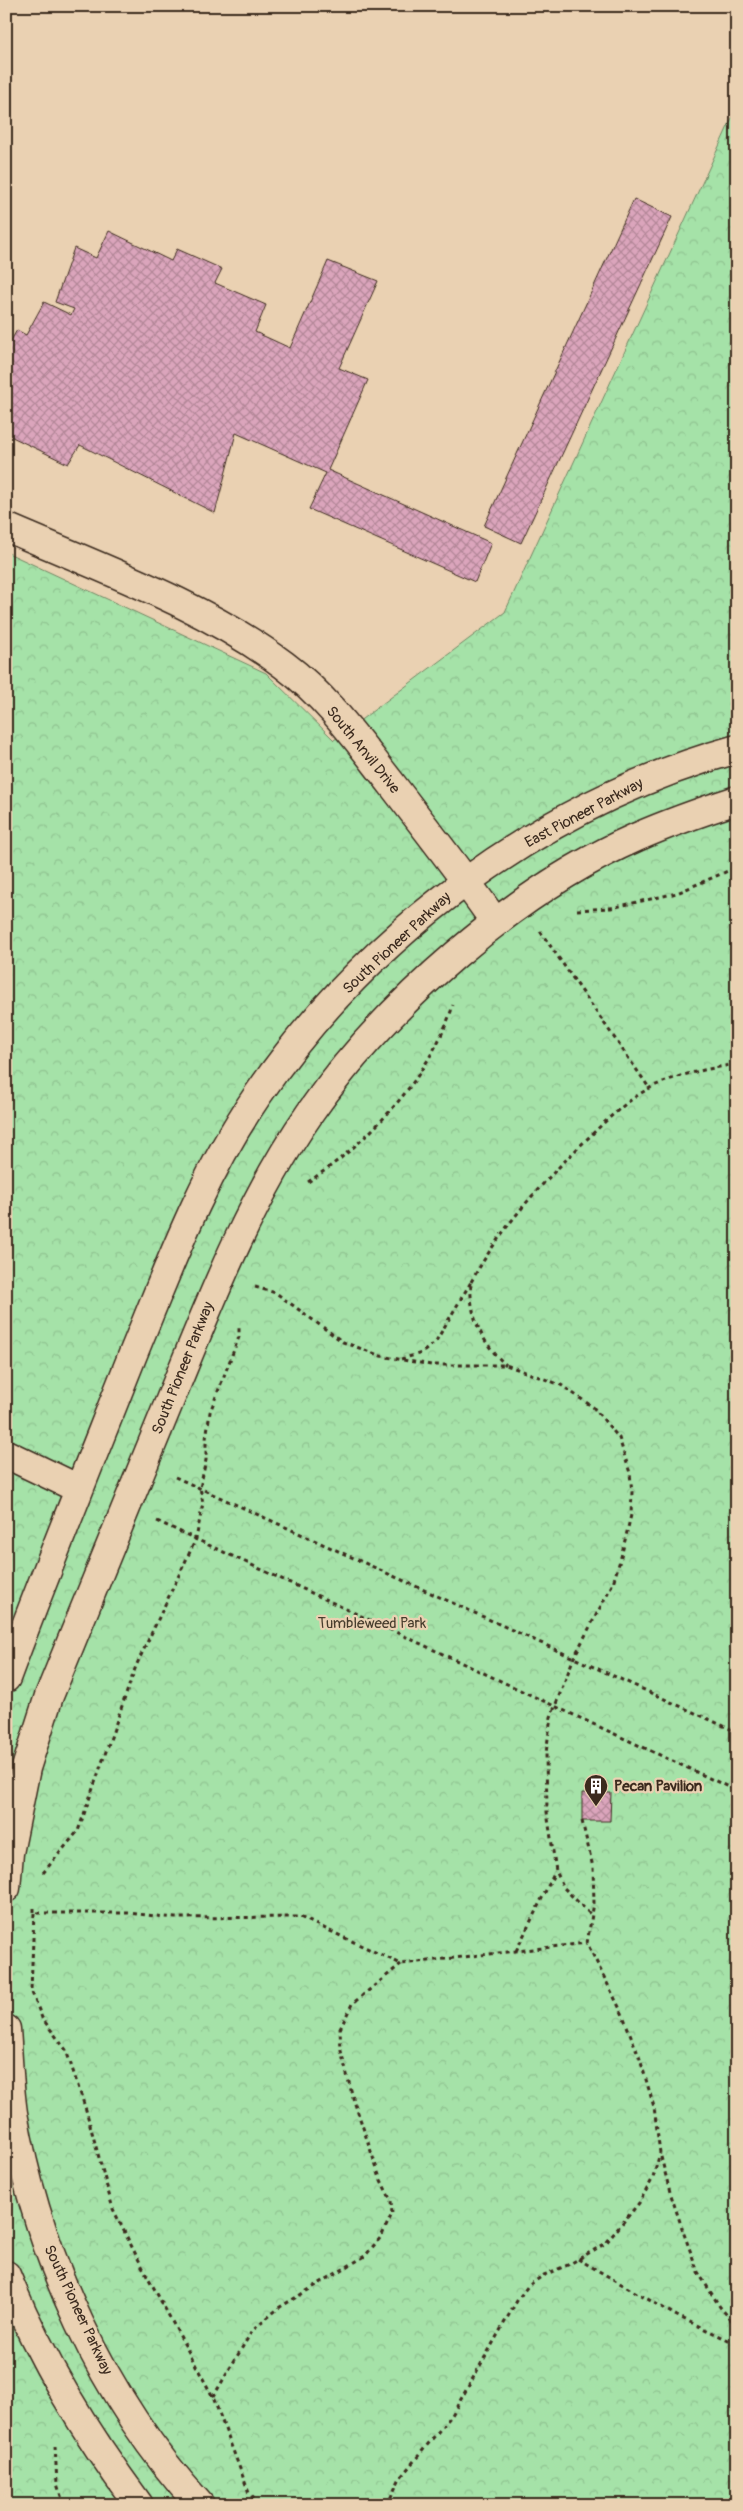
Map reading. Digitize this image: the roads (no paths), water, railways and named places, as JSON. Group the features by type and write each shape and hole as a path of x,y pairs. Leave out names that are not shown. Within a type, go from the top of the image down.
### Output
{"street":[{"name":"South Anvil Drive","path":"6,527 180,604 235,632 285,666 339,716 466,880 495,922"},
{"name":"East Pioneer Parkway","path":"466,880 562,821 625,788 686,763 737,749"},
{"path":"495,922 567,874 635,838 737,800"},
{"name":"South Pioneer Parkway","path":"6,1678 178,1244 212,1172 257,1096 301,1039 359,974 466,880"},
{"name":"South Pioneer Parkway","path":"6,1888 9,1854 26,1768 49,1696 220,1276 268,1182 310,1113 353,1059 418,988 495,922"},
{"path":"6,1454 80,1489"},
{"name":"South Pioneer Parkway","path":"6,2030 13,2110 22,2160 36,2212 54,2265 93,2349 133,2420 177,2479 200,2505"},
{"path":"6,2275 26,2323 53,2376 116,2474 139,2505"}],"place":[{"name":"Pecan Pavilion","path":"596,1807"}],"park label":[{"name":"Tumbleweed Park","path":"372,1623"}]}
